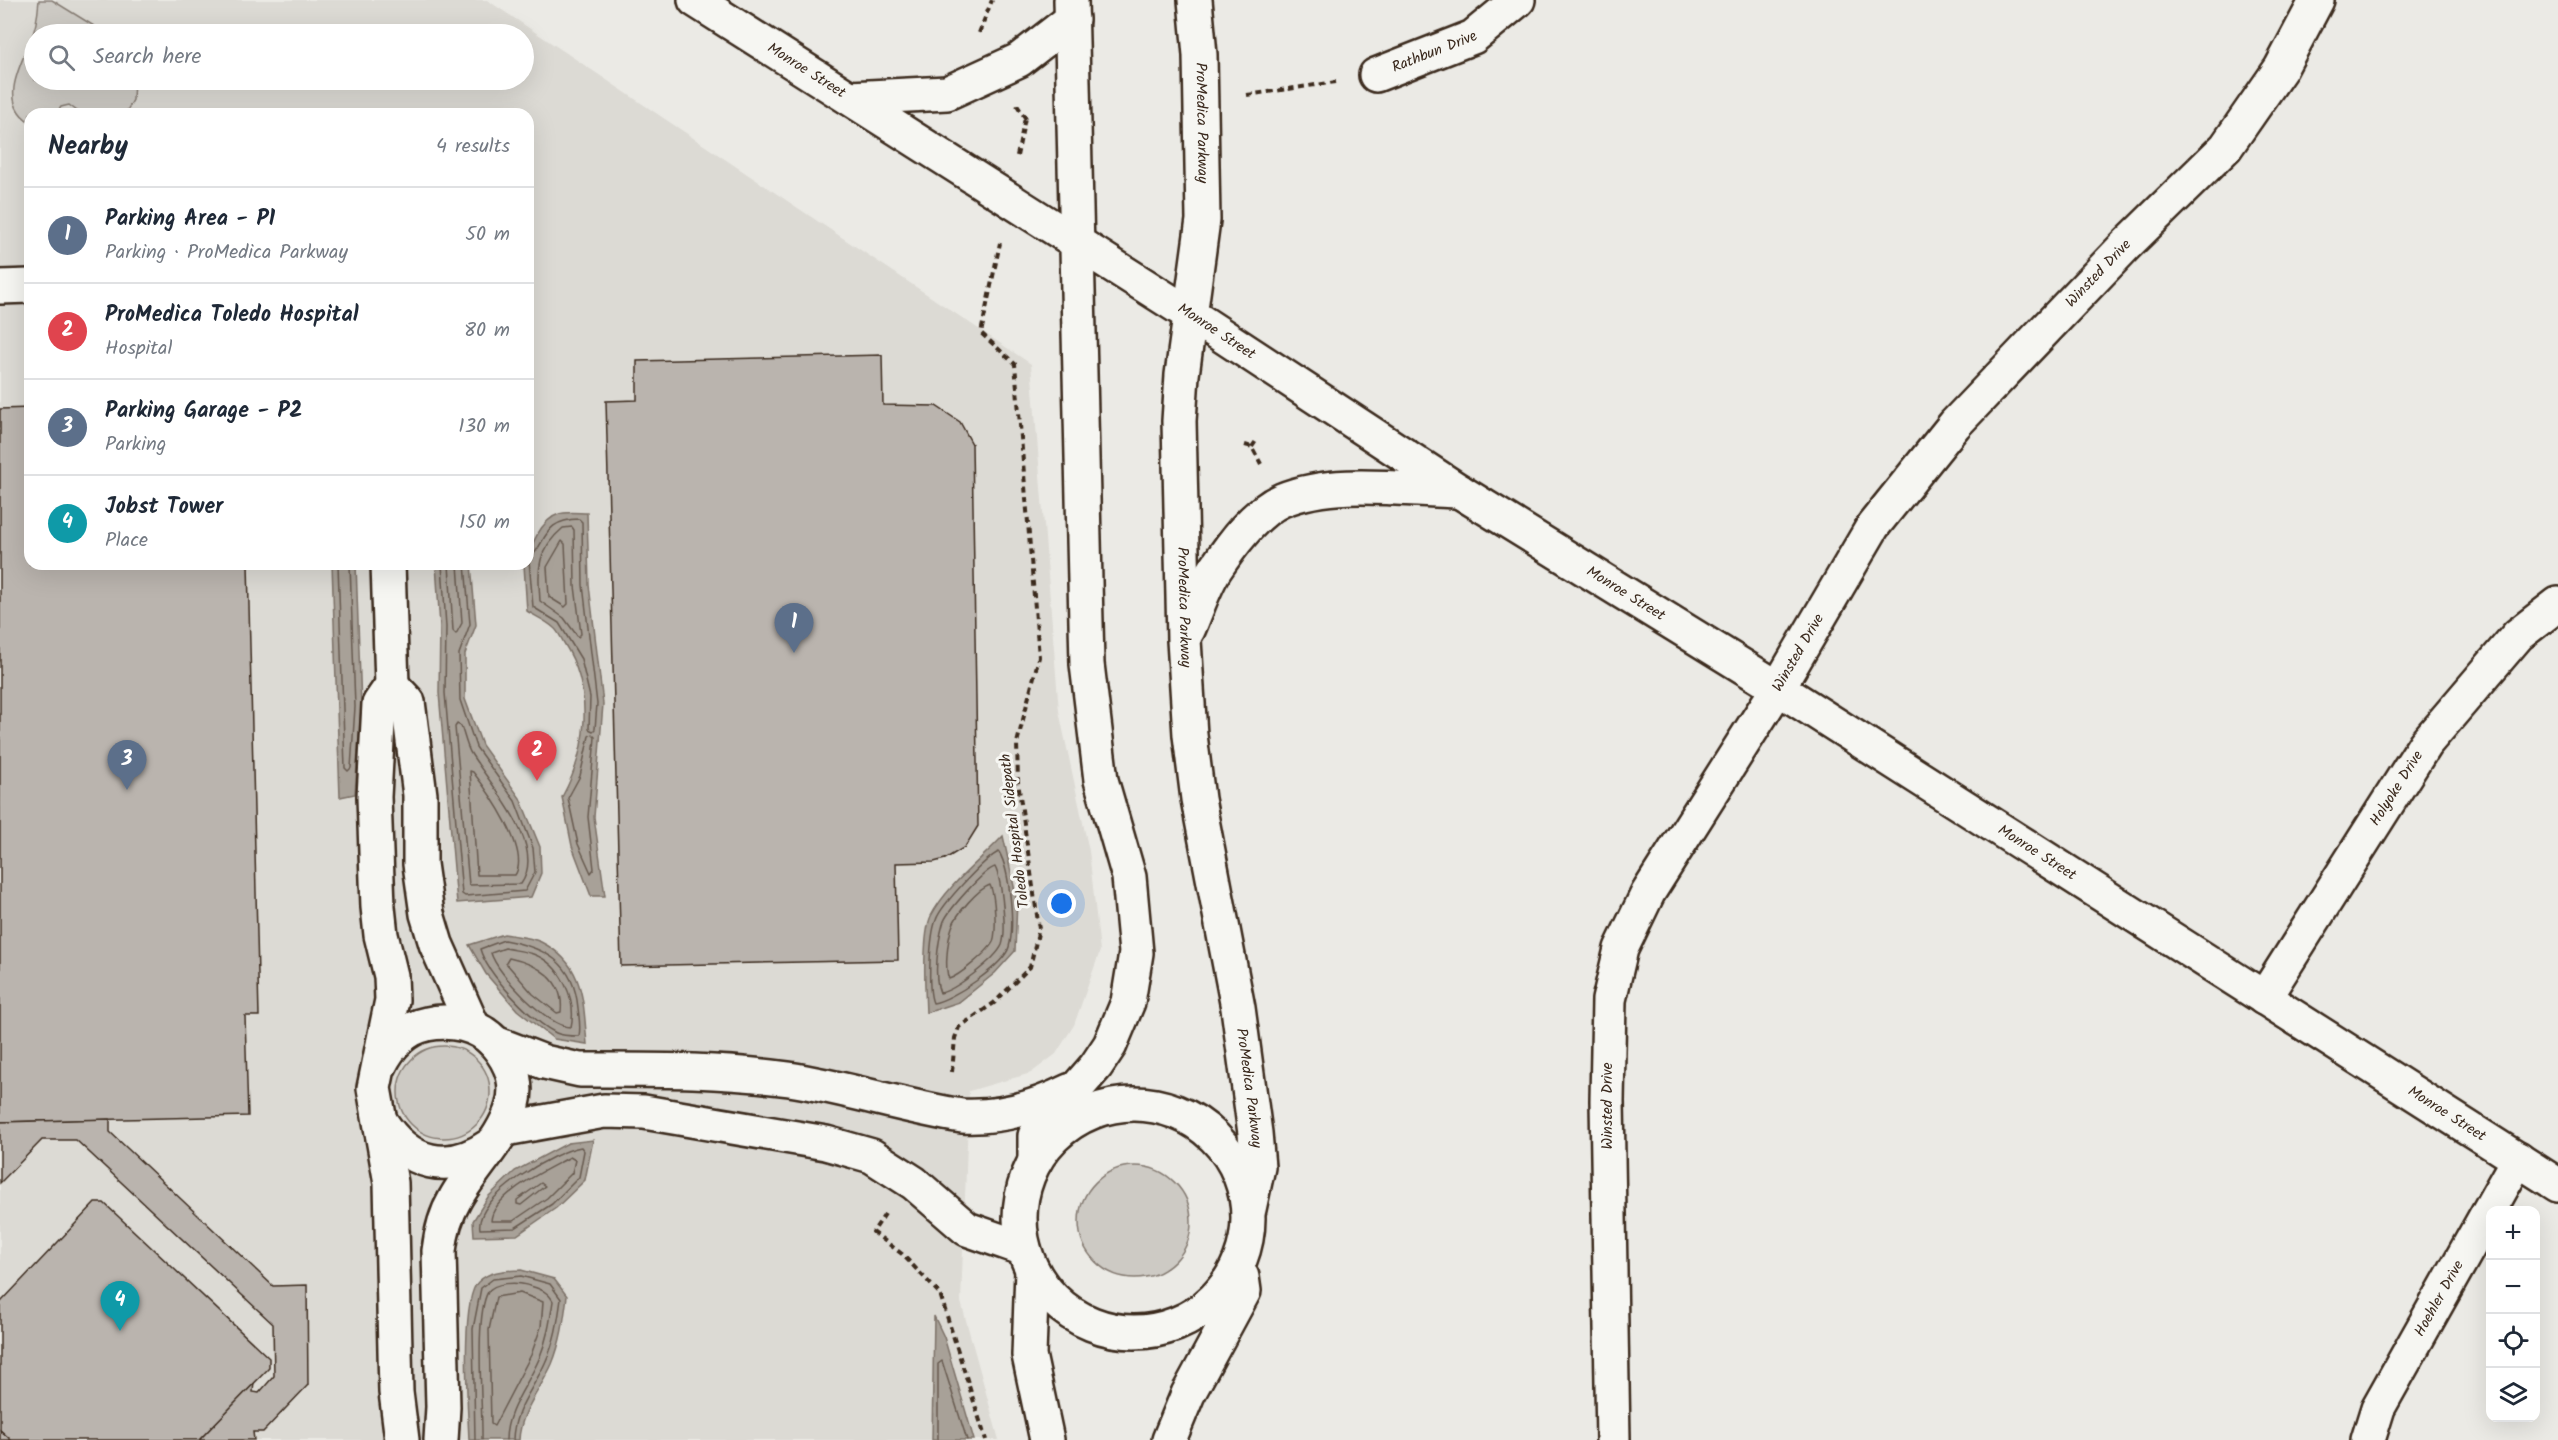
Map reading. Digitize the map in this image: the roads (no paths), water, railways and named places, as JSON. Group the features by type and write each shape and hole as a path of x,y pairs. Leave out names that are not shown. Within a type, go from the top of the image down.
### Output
{"street":[{"name":"Monroe Street","path":"695,0 1079,243 1459,491 1778,688 2558,1185"},
{"name":"ProMedica Parkway","path":"1195,0 1200,55 1203,220 1182,375 1179,421 1184,640 1190,735 1198,799 1238,1008 1255,1132 1258,1167 1249,1209 1247,1235 1240,1262"},
{"name":"Rathbun Drive","path":"1376,75 1473,37 1518,0"},
{"name":"Winsted Drive","path":"1613,1440 1607,1101 1610,1000 1621,949 1648,893 1778,688 1874,526 1955,424 2126,245 2226,147 2281,68 2317,0"},
{"path":"850,98 947,93 1019,60 1072,9"},
{"path":"1035,1161 1035,1136 1079,1087 1110,1045 1121,1025 1134,979 1136,952 1129,877 1101,780 1090,703 1072,9"},
{"path":"0,287 24,286"},
{"path":"1184,640 1215,569 1253,521 1281,501 1309,492 1354,488 1459,491"},
{"path":"388,570 392,685 379,704 374,797 378,907 392,988 390,1012 374,1088 392,1200 396,1392 402,1440"},
{"name":"Holyoke Drive","path":"2264,998 2425,744 2518,635 2558,604"},
{"path":"392,685 408,702 420,795 420,864 428,914 436,944 484,1035 512,1070 515,1088 513,1109 499,1137 456,1196 441,1229 439,1251 443,1407 441,1440"},
{"path":"377,1072 395,1041 422,1025 447,1022 563,1068 580,1070 687,1069 750,1074 834,1087 962,1116 981,1117 1030,1108 1079,1087"},
{"path":"1047,1440 1029,1355 1028,1259 1020,1227 1021,1203 1026,1182 1035,1161 1048,1143 1065,1128 1104,1108 1126,1104 1170,1110 1191,1119 1224,1147 1236,1166 1249,1209"},
{"path":"381,1122 404,1150 435,1162 465,1159 499,1137 586,1114 633,1112 826,1143 872,1156 914,1183 967,1229 1028,1259 1058,1304 1076,1316 1117,1331 1139,1332 1170,1326 1200,1312 1216,1298 1240,1262"},
{"name":"Hoehler Drive","path":"2368,1440 2378,1408 2518,1159"},
{"path":"1169,1440 1188,1394 1244,1291 1240,1262"}],"water":[{"path":"569,512 587,513 589,585 603,704 594,817 605,896 591,896 572,846 562,797 578,760 582,740 584,720 580,680 574,661 557,631 527,611 524,570 534,570 534,540 553,517"},
{"path":"332,570 356,570 361,707 355,794 340,797"},
{"path":"436,570 471,570 476,625 465,654 465,699 482,745 520,798 540,847 541,873 531,897 457,903 439,693 440,627"},
{"path":"1003,836 1017,900 1015,951 995,973 959,1002 926,1013 925,949 931,916 955,884"},
{"path":"504,934 541,942 566,961 579,985 587,1044 554,1039 517,1010 486,974 469,945"},
{"path":"593,1140 585,1180 556,1208 517,1235 474,1236 473,1221 488,1197 515,1171 568,1143"},
{"path":"521,1270 554,1279 567,1296 558,1347 552,1364 527,1410 519,1440 469,1440 466,1357 472,1293 478,1282 488,1275"},
{"path":"934,1316 944,1337 974,1440 932,1440"}],"place":[{"name":"Parking Area - P1","path":"794,653"},
{"name":"ProMedica Toledo Hospital","path":"537,781"},
{"name":"Parking Garage - P2","path":"127,790"},
{"name":"Jobst Tower","path":"120,1331"}]}
